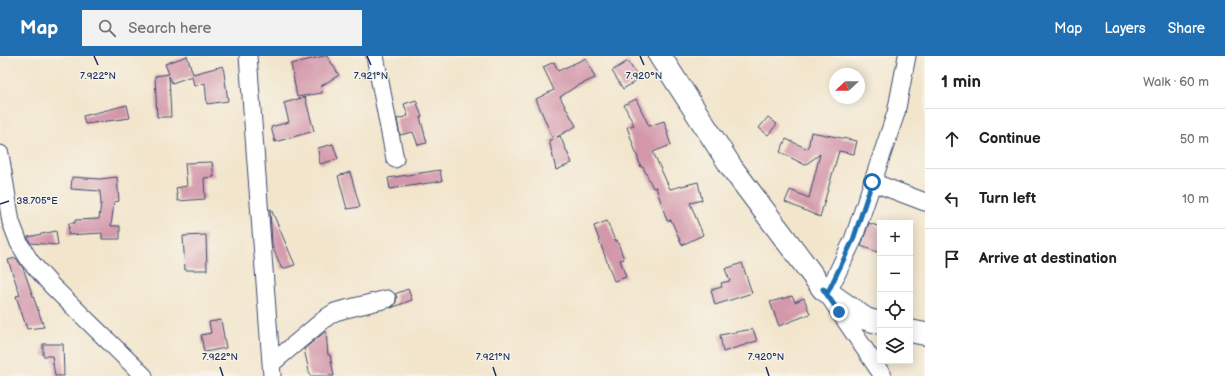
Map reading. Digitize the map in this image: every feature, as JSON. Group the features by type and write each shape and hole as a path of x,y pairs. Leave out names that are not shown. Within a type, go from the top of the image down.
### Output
{"street":[{"path":"248,56 272,370"},
{"path":"375,56 395,159"},
{"path":"660,56 732,168 826,290 883,376"},
{"path":"826,290 853,240 896,113 907,56"},
{"path":"0,154 11,222 19,243 30,261 52,286 144,376"},
{"path":"872,182 925,202"},
{"path":"826,290 866,318 877,321"},
{"path":"272,370 335,312 387,299"},
{"path":"913,332 925,334"}],"building":[{"path":"187,56 193,74 223,66 228,101 207,104 205,83 194,86 192,76 172,83 169,76 171,117 157,117 155,76 169,74 165,64"},
{"path":"327,56 339,75 321,86 322,93 297,97 291,64"},
{"path":"586,58 595,78 575,87 560,97 576,126 557,137 560,136 572,163 556,170 549,140 553,139 536,99 554,90 543,67 554,62 558,71"},
{"path":"628,61 639,79 623,89 612,71"},
{"path":"305,97 314,131 275,142 271,127 289,122 284,103"},
{"path":"636,99 649,126 664,121 671,145 653,152 670,189 698,182 702,200 690,203 703,235 682,245 671,220 667,221 656,187 653,188 643,167 641,167 627,127 634,125 624,105"},
{"path":"416,100 422,117 420,117 427,143 418,145 413,132 400,135 397,119 408,116 404,104"},
{"path":"127,105 130,118 85,124 83,116"},
{"path":"768,117 777,124 768,135 759,128"},
{"path":"811,132 857,141 854,154 839,151 820,217 785,202 790,190 809,198 820,154 805,165 780,152 786,139 808,149"},
{"path":"333,144 338,159 320,164 318,148"},
{"path":"212,162 214,177 204,178 205,199 178,201 176,188 187,186 185,163"},
{"path":"440,170 442,181 390,189 388,178"},
{"path":"350,172 360,207 347,209 338,176"},
{"path":"72,177 100,179 117,177 119,201 114,202 111,226 120,226 120,239 102,239 102,233 68,235 69,223 75,223 75,220 99,219 101,203 100,191 71,189"},
{"path":"270,209 295,265 282,269 272,246"},
{"path":"607,221 615,241 617,240 624,259 620,260 626,277 614,281 594,226"},
{"path":"869,223 877,226 877,252 861,246"},
{"path":"56,231 58,245 30,243 28,237"},
{"path":"206,235 207,270 185,270 183,236"},
{"path":"16,258 23,268 44,327 27,329 16,296 20,295 8,260"},
{"path":"742,263 752,293 715,305 711,290 722,287 721,283 730,281 725,269"},
{"path":"408,289 412,300 391,308 396,302 397,297 395,294"},
{"path":"792,296 795,302 804,298 810,314 779,326 770,302"},
{"path":"221,320 226,348 204,352 201,335 211,333 209,322"},
{"path":"753,329 757,341 723,352 720,335"},
{"path":"326,331 328,355 330,355 334,376 310,376 304,349"},
{"path":"43,344 63,344 64,376 55,376 52,356 43,356"}],"route":[{"path":"839,312 823,289 828,292 853,240 872,182"}]}
